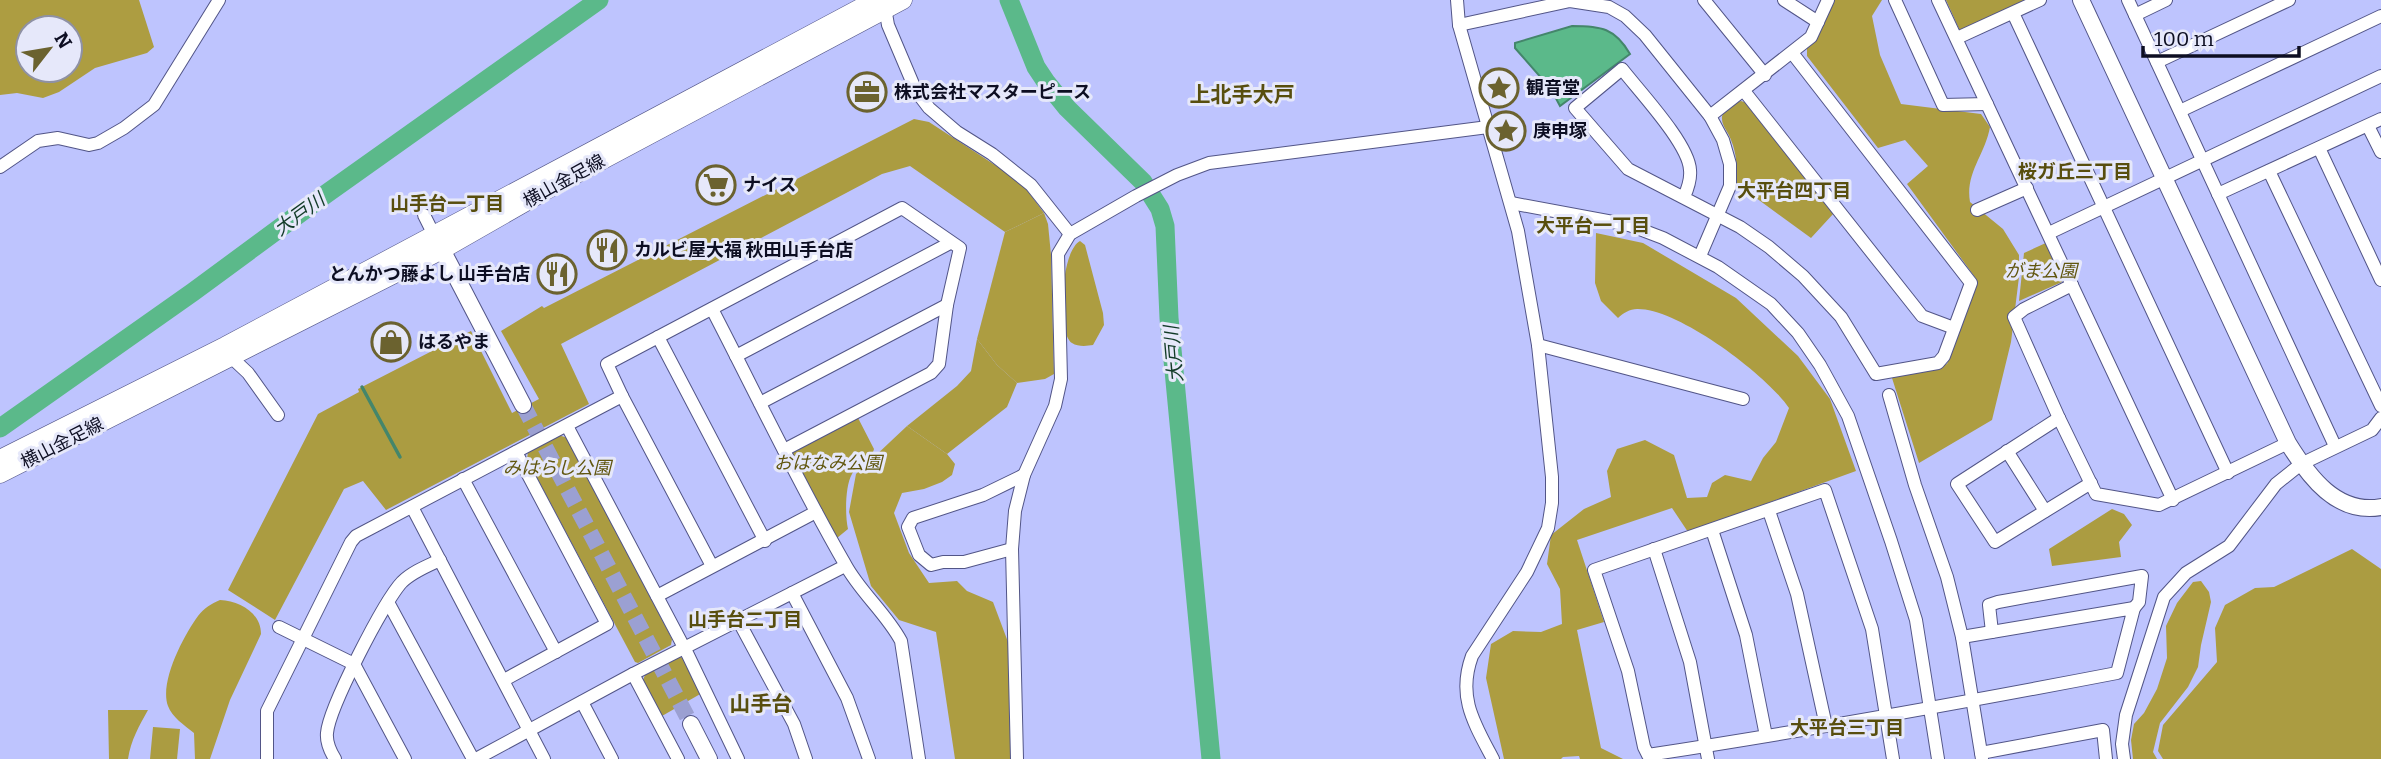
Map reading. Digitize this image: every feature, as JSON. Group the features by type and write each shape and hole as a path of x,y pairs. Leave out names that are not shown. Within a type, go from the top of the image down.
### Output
{"main road":[{"name":"横山金足線","path":"0,459 564,181 881,3 903,0"},
{"name":"横山金足線","path":"0,474 232,358 438,243"}],"street":[{"path":"0,167 38,141 58,138 89,145 98,143 154,105 219,0"},
{"path":"1457,0 1459,25 1511,204 1538,345 1552,477 1548,528 1527,572 1472,656 1466,671 1465,688 1469,713 1493,759"},
{"path":"1704,0 1765,75"},
{"path":"1784,0 1818,22"},
{"path":"1710,116 1793,54 1811,37 1828,0"},
{"path":"1895,0 1943,105 1987,104"},
{"path":"1938,0 2173,500"},
{"path":"1957,38 2040,0"},
{"path":"2081,0 2288,443 2316,482 2341,502 2370,509 2381,506"},
{"path":"2128,0 2336,446"},
{"path":"2135,15 2166,0"},
{"path":"2157,62 2289,0"},
{"path":"1459,25 1570,1 1619,6 1710,116 1723,140 1730,164 1730,186 1700,256"},
{"path":"881,3 916,91 929,108 957,132 1024,178 1070,234"},
{"path":"2013,13 2228,473"},
{"path":"2180,111 2381,16"},
{"path":"1684,197 1689,184 1690,168 1685,149 1622,69 1574,108 1628,169 1718,215 1769,247 1803,276 1841,317 1877,374 1938,363 1944,356 1971,283 1793,54"},
{"path":"2049,233 2381,76"},
{"path":"1744,91 1922,316 1954,328"},
{"path":"2218,194 2381,120"},
{"path":"2368,126 2381,152"},
{"path":"1017,759 1012,549 1014,511 1024,475 1055,406 1061,379 1058,254 1070,234 1136,196 1209,163 1488,127"},
{"path":"2319,148 2381,280"},
{"path":"2269,171 2381,406"},
{"path":"1977,210 2027,188"},
{"path":"1511,204 1629,225 1700,256 1771,304 1798,333 1820,365 1848,416 1916,620 1938,759"},
{"path":"712,566 607,364 902,208 960,248 947,305 939,364 931,373 784,450"},
{"path":"425,215 523,405"},
{"path":"736,356 950,243"},
{"path":"2072,285 2024,309 2014,317 2096,494 2159,505 2288,443"},
{"path":"760,403 947,305"},
{"path":"712,309 845,566 892,624 901,641 919,759"},
{"path":"658,337 765,541"},
{"path":"1538,345 1743,399"},
{"path":"232,358 248,373 278,415"},
{"path":"1889,395 1915,485 1943,565 1962,637 1982,756 2104,730 2106,759"},
{"path":"267,759 267,711 356,536 622,396"},
{"path":"2059,418 1957,484 1995,542 2091,483"},
{"path":"2124,759 2122,744 2126,715 2164,597 2186,573 2229,546 2276,484 2301,464 2372,430 2381,418"},
{"path":"567,426 684,648 738,759"},
{"path":"2007,451 2045,511"},
{"path":"504,680 607,624 516,452"},
{"path":"1012,549 964,562 930,565 919,555 908,527 913,518 983,495 1024,475"},
{"path":"463,479 556,652"},
{"path":"1893,759 1885,714 1872,629 1825,490 1594,570 1628,671 1648,755 1707,753 1766,736 1826,726 1885,714 1928,706 1972,701 2117,673 2134,608 2139,602 2143,586 2142,576 1998,602 1989,606 1992,632"},
{"path":"412,507 544,759"},
{"path":"1769,511 1797,594 1826,726"},
{"path":"657,597 816,512"},
{"path":"1712,530 1746,635 1766,736"},
{"path":"1654,549 1690,662 1707,753"},
{"path":"334,759 327,733 354,664 388,602 403,582 440,560"},
{"path":"388,602 475,759 633,674 845,566"},
{"path":"792,593 847,698 869,759"},
{"path":"1962,637 2134,608"},
{"path":"738,620 794,723 806,759"},
{"path":"279,627 354,664 405,759"},
{"path":"633,674 678,759"},
{"path":"582,702 612,759"},
{"path":"691,724 709,759"}],"green space":[{"path":"1946,0 2029,0 1960,31"},
{"path":"1741,101 1747,103 1834,213 1811,238 1737,184 1734,151 1722,116 1732,105"},
{"path":"914,119 929,122 1021,182 1044,213 1005,232 910,166 882,174 561,344 589,404 386,510 363,481 344,489 275,620 228,590 318,414 359,392 358,389 471,331 512,413 539,399 501,331 542,306 544,308"},
{"name":"がま公園","path":"2048,242 2062,274 2062,282 2019,301 2024,253"},
{"path":"977,339 997,365 1017,383 1007,407 947,454 907,426 957,386 971,371"},
{"name":"おはなみ公園","path":"857,416 874,449 850,479 846,501 848,529 837,538 791,453"},
{"name":"みはらし公園","path":"558,435 568,438 672,639 671,645 638,663 635,662 527,459 528,452"},
{"path":"2112,509 2124,514 2132,525 2119,542 2121,557 2052,566 2049,549"},
{"path":"2352,549 2381,569 2381,759 2163,759 2158,751 2163,725 2217,662 2215,628 2225,605 2255,588 2274,587"},
{"path":"679,656 684,659 702,693 662,716 643,680 645,675"},
{"path":"108,710 148,710 133,739 128,759 109,759"},
{"path":"153,727 180,729 177,759 150,759"}],"shaded area":[{"path":"0,0 139,0 154,47 147,53 95,68 84,75 84,14 14,14 14,84 71,84 43,98 17,93 0,95"},
{"path":"1832,0 1882,0 1872,16 1880,55 1901,104 1981,114 1990,127 1970,182 1970,202 2003,229 2019,255 2011,342 1992,420 1919,463 1892,378 1947,364 1977,280 1907,184 1928,166 1905,140 1878,148 1807,56 1807,45"},
{"path":"1572,26 1606,30 1619,39 1630,54 1560,106 1551,89 1515,48 1515,43"},
{"path":"1044,213 1048,224 1051,255 1054,374 1045,379 1017,383 997,365 977,339 1005,232"},
{"path":"1596,233 1643,243 1736,298 1798,356 1830,399 1856,471 1688,532 1672,508 1577,540 1604,622 1577,630 1601,748 1623,759 1580,759 1579,756 1561,759 1504,759 1486,678 1491,644 1513,631 1541,632 1562,624 1560,589 1547,564 1551,535 1584,509 1611,497 1607,471 1617,449 1645,440 1674,455 1687,498 1707,497 1712,483 1725,475 1751,481 1763,458 1776,442 1789,408 1762,378 1742,362 1675,319 1637,309 1618,318 1601,301 1595,283"},
{"path":"1080,241 1085,245 1104,325 1093,345 1085,346 1072,343 1067,336 1063,310 1068,260 1073,248"},
{"path":"907,426 947,454 955,464 952,475 942,482 902,493 894,513 909,553 929,583 957,581 967,591 993,602 1008,642 1011,759 955,759 936,632 899,620 871,586 849,512 856,474"},
{"path":"2201,581 2209,592 2211,602 2198,667 2188,687 2160,723 2153,752 2157,759 2133,759 2131,740 2134,724 2144,713 2157,689 2167,658 2166,626 2177,603 2193,582"},
{"path":"220,600 235,603 253,614 261,634 230,700 210,759 195,759 194,733 170,710 166,696 167,684 174,659 192,624 203,611"}],"waterway":[{"name":"大戸川","path":"0,428 599,0"},
{"name":"大戸川","path":"1009,0 1036,67 1046,82 1067,108 1143,182 1160,209 1165,226 1169,318 1211,759"},
{"path":"362,387 400,457"}],"tunnel":[{"path":"523,405 691,724"}],"place":[{"name":"観音堂","path":"1499,88"},
{"name":"株式会社マスターピース","path":"867,92"},
{"name":"庚申塚","path":"1506,131"},
{"name":"ナイス","path":"716,185"},
{"name":"カルビ屋大福 秋田山手台店","path":"607,250"},
{"name":"とんかつ藤よし 山手台店","path":"557,274"},
{"name":"はるやま","path":"391,342"}],"district":[{"name":"上北手大戸","path":"1242,95"},
{"name":"桜ガ丘三丁目","path":"2075,171"},
{"name":"大平台四丁目","path":"1794,190"},
{"name":"山手台一丁目","path":"447,203"},
{"name":"大平台一丁目","path":"1593,225"},
{"name":"山手台二丁目","path":"745,619"},
{"name":"山手台","path":"761,704"},
{"name":"大平台三丁目","path":"1847,727"}]}
